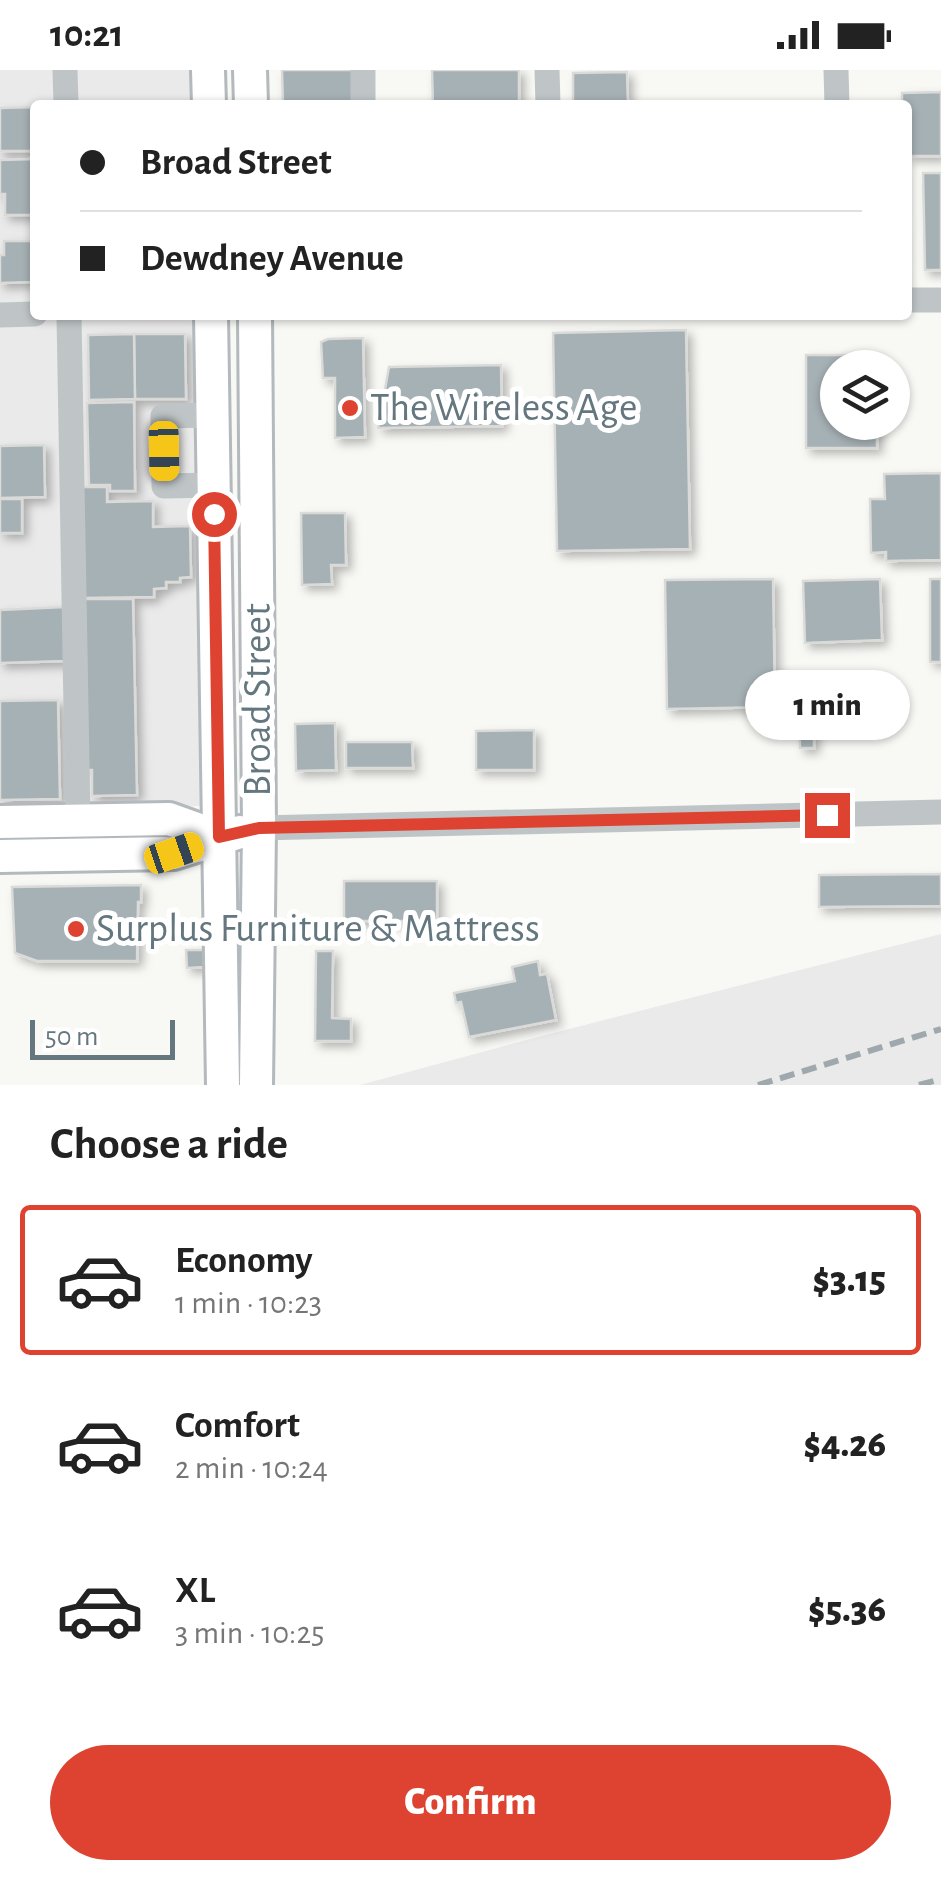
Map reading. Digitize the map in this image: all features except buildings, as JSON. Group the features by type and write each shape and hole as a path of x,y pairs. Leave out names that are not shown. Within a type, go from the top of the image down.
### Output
{"main road":[{"path":"208,70 209,100"},
{"path":"250,70 250,100"},
{"name":"Broad Street","path":"212,320 223,1085"},
{"name":"Broad Street","path":"255,320 259,828 256,1085"},
{"path":"0,822 169,820 219,837"},
{"path":"0,856 174,853 259,828"}],"street":[{"path":"65,70 66,100"},
{"path":"363,70 363,100"},
{"path":"547,70 548,100"},
{"path":"836,70 837,100"},
{"path":"912,300 941,300"},
{"path":"0,315 30,314"},
{"path":"69,320 78,821"},
{"path":"213,415 163,416 164,486 214,485"},
{"path":"259,828 941,812"}],"shaded area":[{"path":"0,70 191,70 192,100 30,100 30,320 196,320 209,806 83,809 0,818"},
{"path":"941,934 941,1085 360,1085 530,1039"}],"railway":[{"path":"758,1085 941,1029"},
{"path":"919,1085 941,1079"}],"place":[{"name":"The Wireless Age","path":"350,408"},
{"name":"Surplus Furniture & Mattress","path":"76,929"}],"route":[{"path":"214,514 219,837 259,828 827,815"}]}
